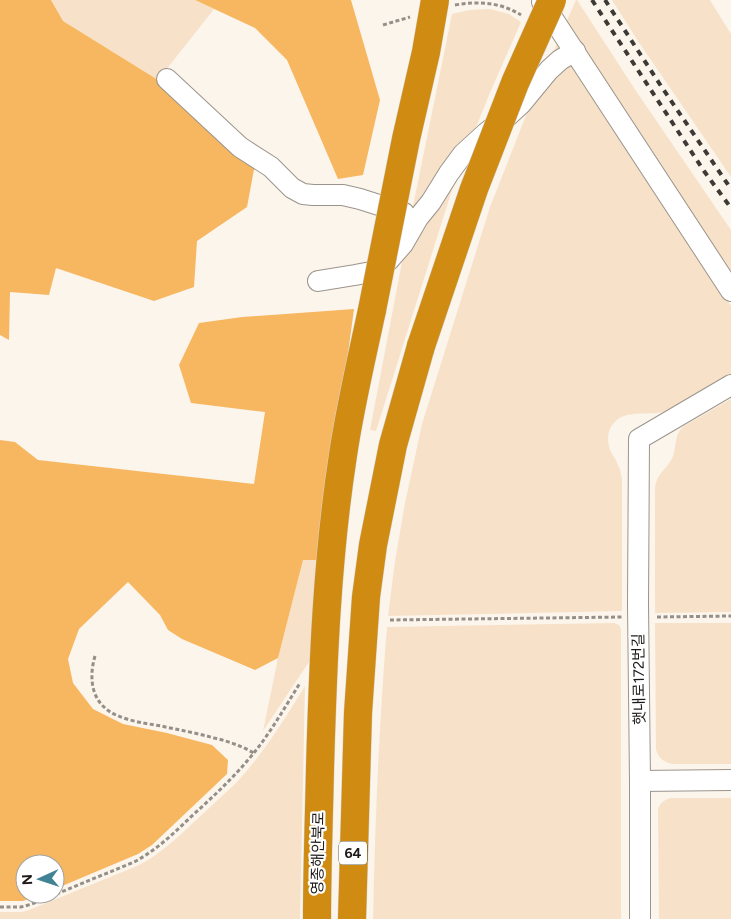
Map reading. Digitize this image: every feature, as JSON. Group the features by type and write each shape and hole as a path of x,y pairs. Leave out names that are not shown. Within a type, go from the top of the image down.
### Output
{"highway":[{"name":"64","path":"352,919 358,713 366,597 393,446 421,346 474,189 515,83 552,0"},
{"name":"영종해안북로","path":"317,919 323,655 334,523 343,453 406,139 426,52 444,3"}],"street":[{"path":"541,0 731,291"},
{"path":"318,280 371,272 389,260 403,244 418,218 463,154 521,104 549,70 560,60 575,51"},
{"path":"167,80 240,147 271,167 292,188 303,194 343,195 360,199 418,218"},
{"name":"햇내로172번길","path":"640,919 639,438 731,386"},
{"path":"640,780 731,780"}],"path":[{"path":"444,3 497,4 523,16"},
{"path":"384,25 412,16"},
{"path":"652,617 731,616"},
{"path":"390,620 625,617"},
{"path":"95,656 91,668 92,683 96,697 104,707 116,715 131,720 216,738 236,744 254,753"},
{"path":"0,907 21,907 32,904 134,862 161,844 231,780 254,753 302,681"}],"shaded area":[{"path":"0,0 51,0 63,21 158,80 255,164 247,207 197,241 194,287 154,301 56,268 49,295 10,292 9,340 0,335"},
{"path":"51,0 195,0 214,9 158,80 63,21"},
{"path":"195,0 351,0 380,100 363,175 338,179 287,60 255,28"},
{"path":"576,0 731,230 731,275 565,25"},
{"path":"612,0 710,0 731,34 731,177 638,41"},
{"path":"490,9 509,14 521,22 471,140 412,211 452,14 469,10"},
{"path":"559,39 731,306 731,374 669,410 625,416 618,419 610,429 608,443 619,467 622,479 622,611 388,616 405,503 422,424 490,207"},
{"path":"462,164 452,190 376,431 370,430 405,246"},
{"path":"354,309 320,560 303,560 278,658 255,670 182,639 168,630 160,615 128,582 79,629 68,659 73,683 93,709 123,724 212,745 228,760 227,774 152,845 138,854 65,885 65,854 15,854 15,901 0,901 0,440 15,442 38,460 254,484 265,412 191,403 179,365 199,323 242,317"},
{"path":"731,399 731,612 655,613 656,483 673,456 677,436 681,429"},
{"path":"303,559 320,560 311,659 263,731 278,658"},
{"path":"614,623 619,625 621,629 621,919 373,919 378,773 387,627"},
{"path":"655,623 731,623 731,764 672,764 662,760 657,753"},
{"path":"305,686 300,919 0,919 0,912 22,912 44,904 65,904 65,895 137,866 160,852 236,783 273,736"},
{"path":"671,798 731,798 731,919 659,919 658,809 663,802"}],"railway":[{"path":"592,0 704,171 731,208"},
{"path":"605,0 731,189"}]}
